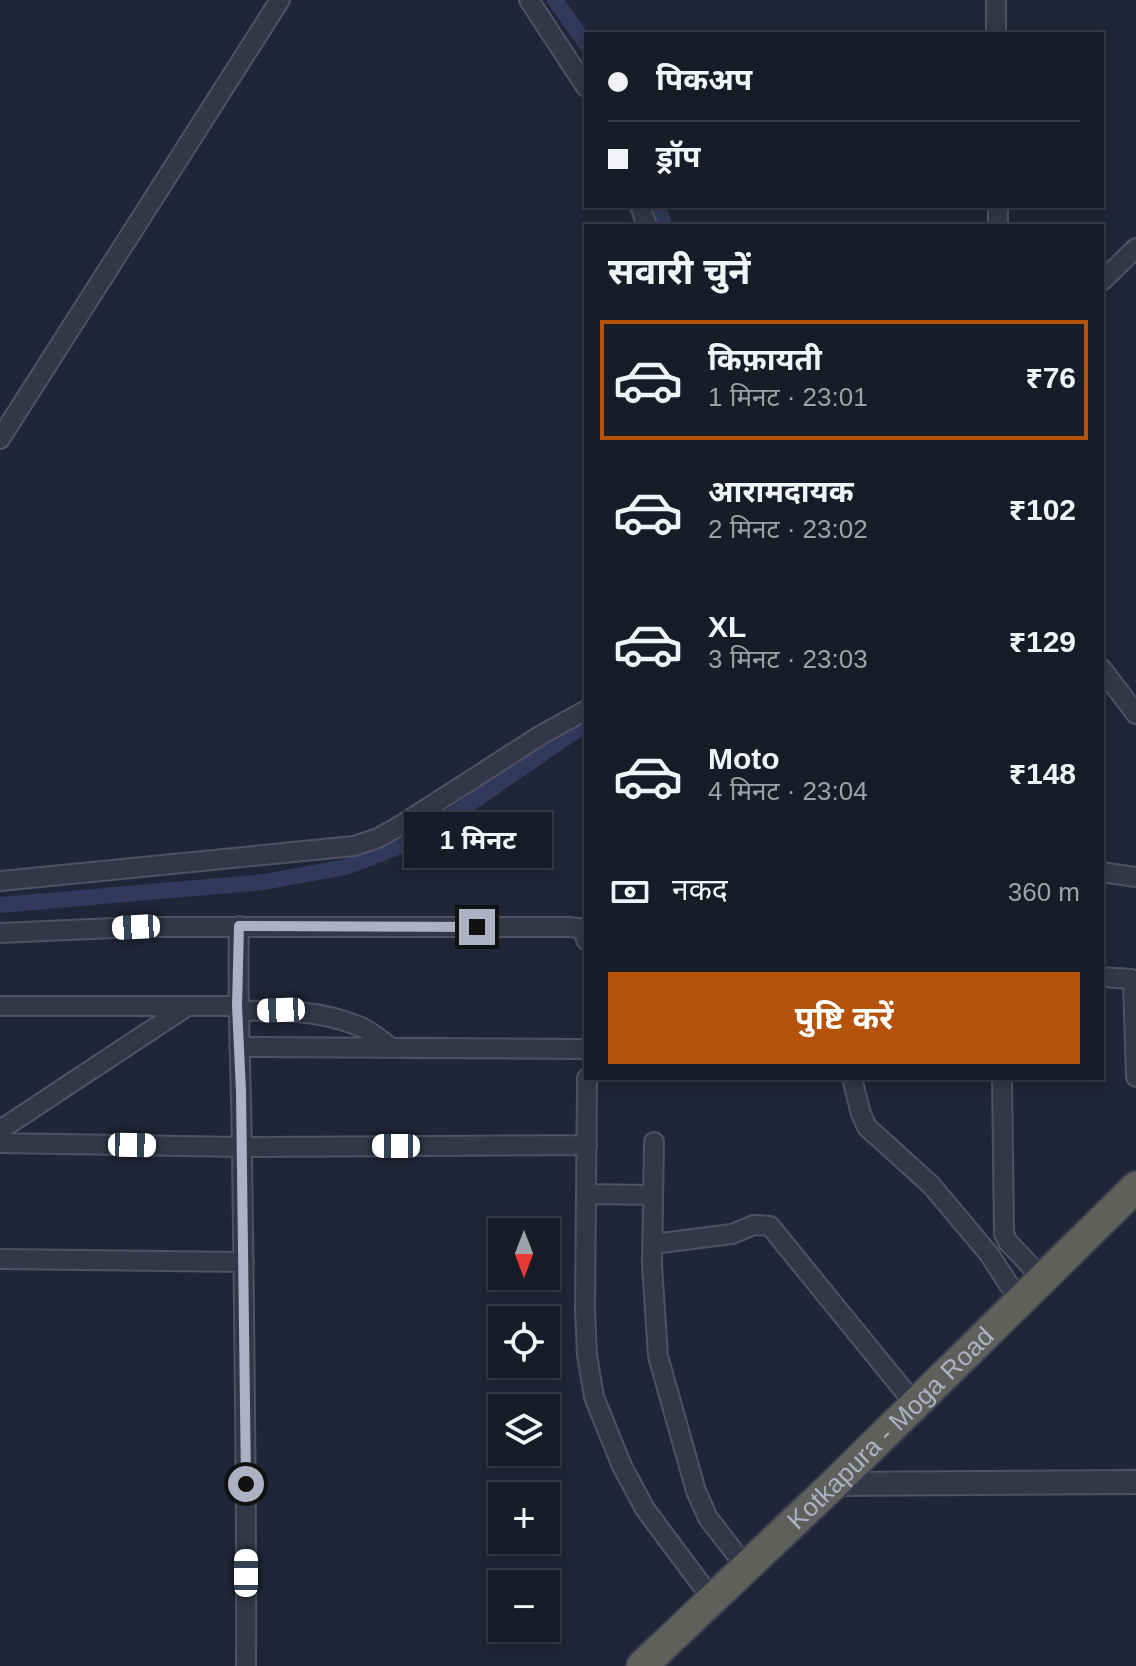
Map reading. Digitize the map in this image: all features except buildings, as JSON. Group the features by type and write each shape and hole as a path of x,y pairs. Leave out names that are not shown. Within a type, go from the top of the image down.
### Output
{"highway":[{"name":"Kotkapura - Moga Road","path":"642,1666 834,1484 1136,1187"}],"street":[{"path":"0,439 280,0"},
{"path":"529,0 584,84"},
{"path":"996,0 996,32"},
{"path":"1104,279 1136,248"},
{"path":"1104,672 1136,714"},
{"path":"0,881 354,846 378,838 401,825 541,735 584,711"},
{"path":"1104,872 1136,877"},
{"path":"0,933 239,926 569,927 584,932"},
{"path":"239,926 237,1008 244,1262 246,1666"},
{"path":"1104,977 1123,977 1131,979 1133,983 1136,1077"},
{"path":"0,1006 297,1011 364,1028 392,1048"},
{"path":"0,1130 186,1007"},
{"path":"239,1047 584,1049"},
{"path":"587,1080 585,1310 587,1355 594,1397 622,1466 645,1509 712,1599"},
{"path":"852,1080 867,1127 931,1185 989,1254 1019,1300"},
{"path":"1002,1080 1004,1234 1042,1278"},
{"path":"654,1142 653,1244 658,1356 696,1491 708,1518 746,1567"},
{"path":"0,1143 242,1147 587,1145"},
{"path":"586,1194 653,1195"},
{"path":"653,1244 706,1239 732,1234 754,1225 770,1226 914,1403"},
{"path":"0,1259 244,1262"},
{"path":"834,1484 1136,1482"}],"waterway":[{"path":"555,0 584,41"},
{"path":"658,208 664,224"},
{"path":"0,905 264,882 346,867 418,839 584,725"}],"route":[{"path":"246,1484 237,1006 239,926 477,927"}]}
